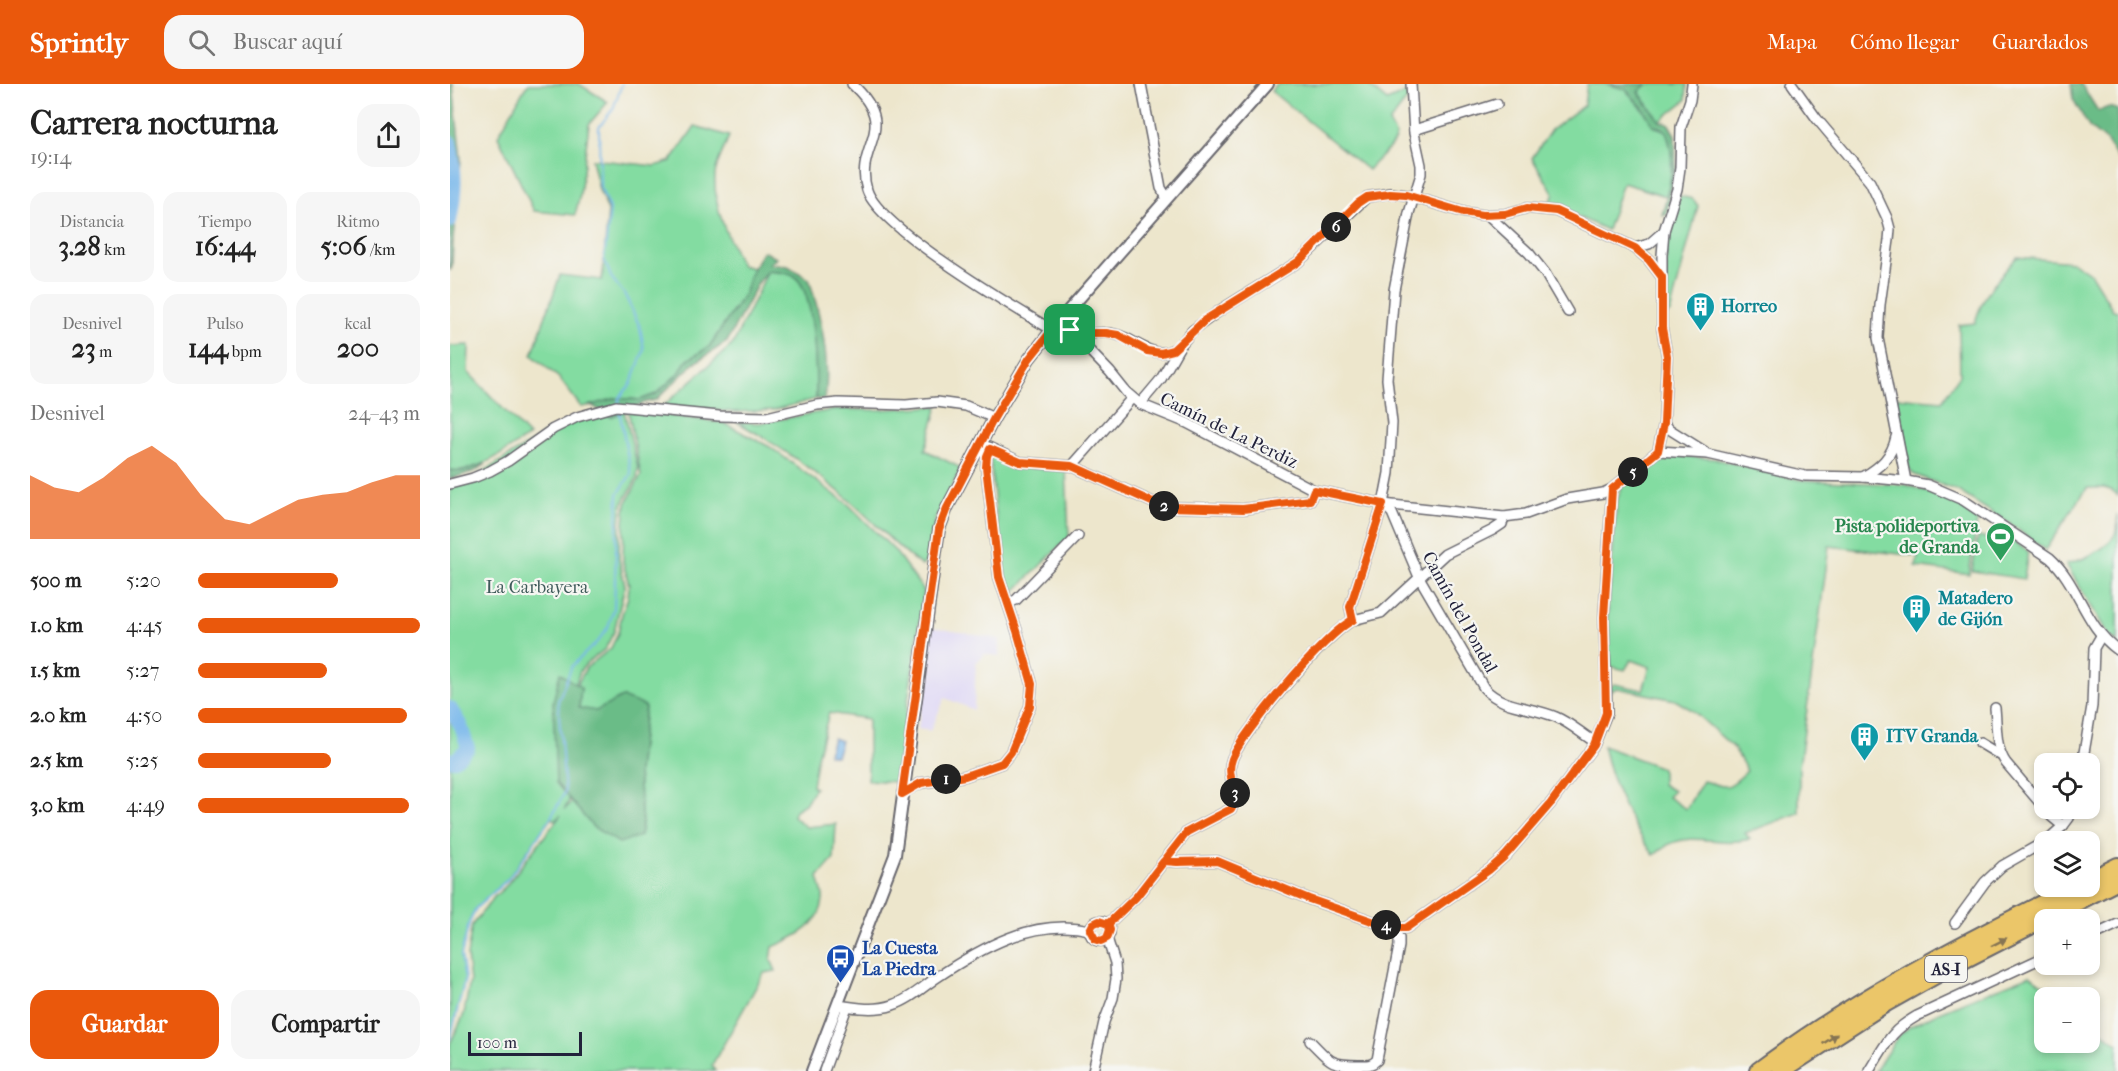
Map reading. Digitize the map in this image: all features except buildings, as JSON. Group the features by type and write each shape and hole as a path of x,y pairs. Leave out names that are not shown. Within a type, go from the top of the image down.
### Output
{"highway":[{"path":"2100,875 2118,866"},
{"name":"AS-I","path":"1781,1071 1887,1003 1950,967 2118,881"},
{"name":"AS-I","path":"1758,1071 1823,1026 1877,993 1942,956 2056,897"}],"street":[{"path":"852,84 869,102 874,114 875,132 865,161 864,173 866,189 877,208 946,263 1052,330"},
{"path":"1141,84 1161,188 1167,198"},
{"path":"824,1071 842,1006 895,855 939,529 947,508 986,446 994,418 1029,359 1060,320 1268,84"},
{"path":"1353,620 1350,607 1383,504 1391,454 1392,423 1387,379 1394,290 1404,236 1421,174 1414,130 1411,84"},
{"path":"1692,84 1690,100 1681,127 1677,189 1664,231 1662,328 1667,356 1664,423 1658,451 1708,454 1805,476 1863,477 1906,481 1928,485 1963,500 2050,558 2063,570 2101,636 2118,650"},
{"path":"1792,84 1817,119 1870,182 1887,218 1890,229 1878,338 1906,481"},
{"path":"1414,130 1497,104"},
{"path":"1140,404 1161,380 1181,345 1205,320 1298,262 1367,197 1390,194 1406,195 1463,212 1489,216 1527,208 1556,211 1635,248 1649,260 1662,277"},
{"path":"1489,216 1528,253 1545,273 1568,312"},
{"path":"1635,248 1649,244 1664,231"},
{"path":"1070,330 1078,300"},
{"name":"Camín de La Perdiz","path":"1060,320 1140,404 1187,423 1314,490 1383,504 1504,517 1526,514 1567,499 1603,493 1612,489 1658,451"},
{"path":"1077,338 1093,333 1118,335 1147,351 1161,353 1181,345"},
{"path":"1072,466 1132,398"},
{"path":"450,484 490,471 554,429 577,417 618,406 691,414 767,417 817,405 838,403 906,405 937,402 966,406 994,418"},
{"path":"1664,423 1669,429 1708,454"},
{"path":"1863,477 1878,469 1887,460 1893,450 1897,432"},
{"path":"986,446 1020,462 1072,466 1152,502 1182,509 1243,509 1310,500 1314,490"},
{"path":"902,794 921,783 965,776 996,766 1011,752 1030,706 1032,684 999,577 986,467 986,446"},
{"path":"1164,861 1217,861 1309,899 1392,928 1406,928 1489,870 1505,856 1551,803 1589,754 1606,713 1604,617 1612,489"},
{"name":"Camín del Pondal","path":"1383,504 1392,513 1419,577 1469,665 1489,694 1503,703 1554,716 1595,742"},
{"path":"1108,924 1136,897 1187,832 1231,809 1236,798 1230,778 1231,764 1238,747 1275,698 1316,651 1347,623 1381,613 1445,554 1493,530 1502,524 1504,517"},
{"path":"1008,603 1016,600 1078,536"},
{"path":"2084,753 2092,706 2094,654 2101,636"},
{"path":"1995,708 2000,755"},
{"path":"1980,743 2000,755 2052,817 2063,826"},
{"path":"2057,831 2066,819"},
{"path":"1955,923 1985,882 2002,866 2034,848"},
{"path":"1090,930 1093,924 1099,921 1108,924"},
{"path":"1093,1071 1116,979 1115,963 1107,938 1110,930 1108,924"},
{"path":"2100,932 2118,924"},
{"path":"842,1006 866,1009 894,1005 999,941 1023,932 1075,926 1090,930 1095,939 1101,941 1107,938"},
{"path":"1310,1041 1331,1062 1339,1065 1367,1065 1377,1060 1399,946 1399,938 1392,928"},
{"path":"1869,1071 1898,1027 2034,962"},
{"path":"812,1071 842,1006"}],"shaded area":[{"path":"931,627 1000,639 999,656 984,654 976,663 974,710 945,698 930,731 918,729"}],"green space":[{"path":"450,84 453,84 461,160 450,271"},
{"path":"529,84 579,84 608,102 589,124 580,195 575,215 534,211 498,136"},
{"path":"1278,84 1367,84 1387,101 1407,92 1408,98 1389,123 1396,136 1394,140 1368,170 1271,91"},
{"path":"1587,84 1607,84 1625,89 1647,114 1650,121 1656,127 1666,131 1670,147 1671,172 1666,196 1623,183 1607,230 1549,204 1554,194 1532,158 1551,130 1584,105"},
{"path":"1607,84 1647,84 1638,92 1660,121 1668,123 1675,135 1676,168 1666,215 1662,215 1673,173 1668,134 1662,128 1653,125 1642,107 1625,89"},
{"path":"1647,84 1687,84 1686,100 1660,121 1638,91"},
{"path":"2071,84 2081,84 2098,111 2109,107 2118,110 2118,159 2107,142 2089,127 2073,99"},
{"path":"695,126 729,136 715,175 716,199 722,222 741,265 753,268 744,295 709,347 686,361 680,372 656,394 640,400 632,399 581,407 559,378 532,355 560,275 602,280 608,211 599,190 592,159 655,166 671,161"},
{"path":"1679,196 1693,199 1698,206 1670,313 1666,315 1666,250"},
{"path":"763,251 777,258 769,264 788,266 809,279 826,354 825,399 816,399 813,331 805,294 799,281 791,274 768,271 758,283 727,342 693,364 656,400 611,417 591,405 616,398 640,400 656,394 680,372 686,361 709,347 744,295 753,268"},
{"path":"2017,257 2073,262 2091,274 2113,310 2118,311 2118,496 2108,489 2087,488 2045,550 2012,525 1958,491 1913,474 1909,469 1895,397 1942,401 1960,375 1959,325 1975,323 1986,296"},
{"path":"768,271 795,277 808,300 814,334 816,399 773,410 735,412 663,406 733,344"},
{"path":"469,345 468,372 529,436 482,464 450,471 450,346"},
{"name":"La Carbayera","path":"623,406 638,468 637,478 622,505 620,522 619,559 625,585 614,632 605,649 580,671 568,708 570,788 569,801 564,810 572,802 593,827 640,836 642,824 638,772 645,707 595,713 579,708 581,688 577,685 586,668 611,648 618,633 628,597 629,585 623,562 626,504 641,475 628,410 724,423 770,447 849,505 895,551 924,591 896,782 868,780 868,719 829,713 816,761 812,786 815,788 805,804 795,810 793,816 806,827 836,824 834,859 818,877 823,897 821,909 812,924 805,930 773,947 771,960 776,971 764,973 712,1065 716,1071 450,1071 450,1044 464,1014 470,981 467,956 472,925 561,815 555,820 551,818 508,879 476,908 469,923 461,955 465,979 450,1039 450,484 473,478 553,429"},
{"path":"938,406 925,450 961,468 935,519 926,561 922,566 824,480 781,449 737,422 759,423 838,409 875,410"},
{"path":"1670,455 1716,459 1800,480 1907,485 1957,503 1978,515 1969,574 1916,567 1918,556 1829,546 1799,768 1799,813 1745,833 1750,839 1730,841 1689,839 1668,845 1654,855 1637,831 1623,804 1611,775 1603,746 1662,768 1662,784 1673,791 1668,797 1686,809 1703,781 1727,786 1747,771 1734,748 1692,710 1675,700 1617,688 1611,691 1610,688 1614,684 1643,690 1650,667 1631,660 1625,670 1609,666 1607,622 1617,500 1622,486 1654,460"},
{"path":"994,456 1019,467 1066,470 1069,537 1015,591 1006,588 1002,570 990,458"},
{"path":"486,464 475,471 450,479 450,470 462,471"},
{"path":"2118,515 2118,643 2109,636 2066,564 2086,557 2107,545 2115,534"},
{"name":"Pista polideportiva de Granda","path":"1997,531 2028,551 2024,579 1972,571 1978,537 1995,539"},
{"path":"560,673 581,688 579,708 596,711 622,697 645,706 638,772 642,824 640,836 619,843 593,827 556,783 553,702"},
{"path":"2030,975 2046,987 2034,987 2034,1053 2100,1053 2100,1030 2118,1044 2118,1071 1875,1071 1898,1036 1911,1026 1939,1012"}],"water":[{"path":"833,738 841,741 836,756 828,754"}],"waterway":[{"path":"619,403 619,398 631,384 644,350 640,327 625,295 611,277 604,259 610,210 600,187 599,127 613,109 622,84"},
{"path":"450,142 454,182 450,221"},
{"path":"450,1039 465,979 461,955 469,923 476,908 508,879 551,817 565,792 558,701 572,666 599,640 608,627 614,609 618,494 631,474 619,409"},
{"path":"450,708 461,726 468,748 455,760 450,760"}],"place":[{"name":"Horreo","path":"1700,332"},
{"name":"Pista polideportiva de Granda","path":"2000,562"},
{"name":"Matadero de Gijón","path":"1917,634"},
{"name":"ITV Granda","path":"1865,762"},
{"name":"La Cuesta La Piedra","path":"841,984"}],"route":[{"path":"1070,330 1060,320 1029,359 994,418 947,508 939,529 902,794 921,783 965,776 1002,763 1011,752 1028,715 1032,684 999,577 996,558 986,467 990,449 1020,462 1072,466 1152,502 1182,509 1243,509 1310,500 1314,490 1383,504 1350,607 1353,620 1316,651 1275,698 1238,747 1232,758 1230,770 1236,798 1231,809 1210,818 1183,836 1136,897 1108,924 1110,930 1107,938 1101,941 1095,939 1090,930 1095,922 1102,921 1108,924 1115,915 1136,897 1164,861 1217,861 1309,899 1392,928 1406,928 1489,870 1505,856 1551,803 1594,745 1606,713 1604,617 1612,489 1658,451 1664,423 1667,356 1662,328 1662,277 1649,260 1635,248 1556,211 1527,208 1493,216 1482,215 1420,201 1406,195 1379,194 1367,197 1358,203 1348,216 1298,262 1205,320 1181,345 1173,350 1161,353 1147,351 1118,335 1106,333 1087,334 1077,338 1070,330"}]}
